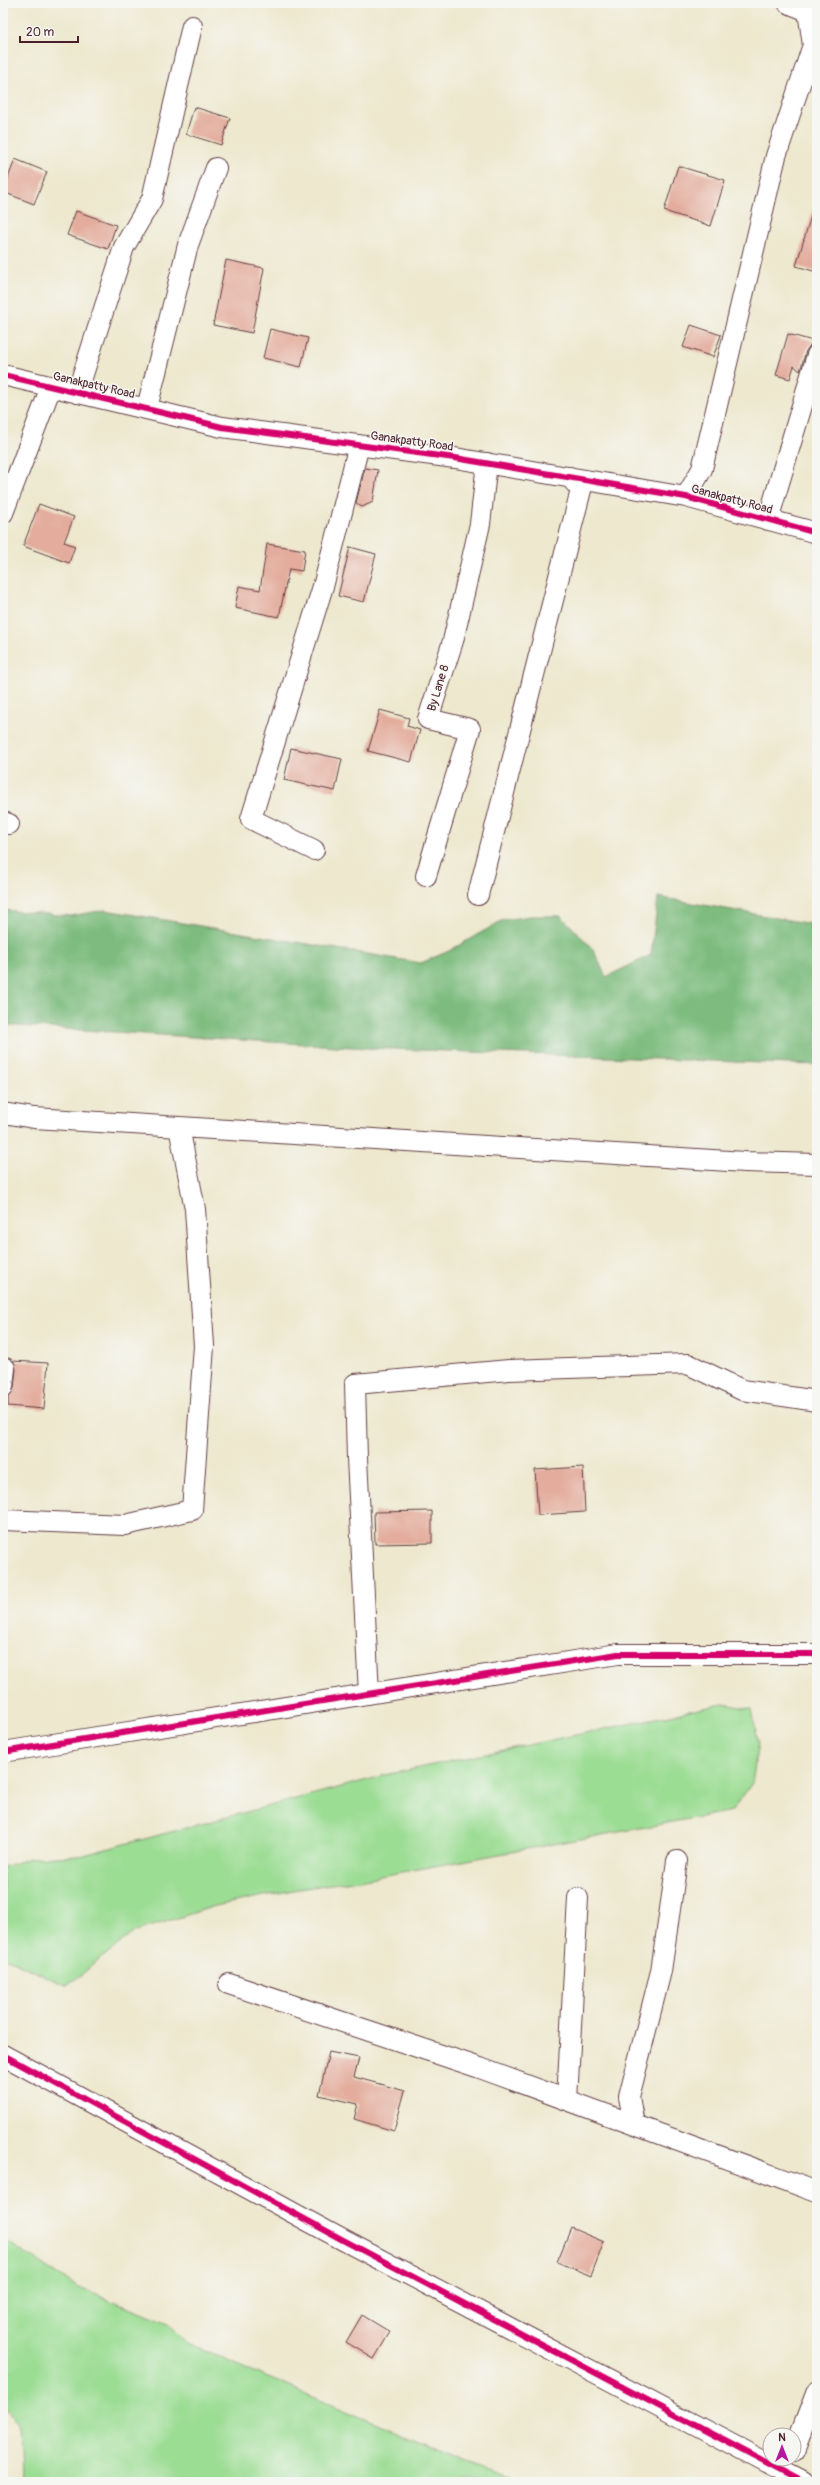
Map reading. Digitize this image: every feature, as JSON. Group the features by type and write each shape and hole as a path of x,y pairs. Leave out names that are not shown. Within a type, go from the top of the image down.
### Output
{"street":[{"path":"686,497 702,469 776,156 813,45 809,7 788,3"},
{"path":"77,393 124,247 152,199 192,26"},
{"path":"147,408 188,245 216,168"},
{"path":"768,520 817,355"},
{"name":"Ganakpatty Road","path":"3,375 222,427 487,463 686,497 817,533"},
{"path":"3,513 50,387"},
{"path":"314,850 251,819 324,583 359,445"},
{"name":"By Lane 8","path":"426,876 470,729 428,719 452,642 480,524 487,463"},
{"path":"478,895 580,490 570,478"},
{"path":"3,1113 34,1118 745,1162 817,1164"},
{"path":"3,1520 125,1525 192,1510 204,1346 196,1209 179,1127"},
{"path":"369,1694 357,1458 355,1384 510,1370 688,1364 742,1390 817,1401"},
{"path":"3,1752 618,1654 817,1654"},
{"path":"634,2124 629,2097 661,1971 677,1861"},
{"path":"567,2100 578,1898"},
{"path":"229,1984 480,2068 817,2192"},
{"path":"3,2055 343,2240 762,2452"},
{"path":"802,2430 817,2391"},
{"path":"787,2467 803,2482"}],"green space":[{"path":"658,897 817,925 817,1065 367,1048 3,1025 3,910 71,916 105,910 421,963 449,951 503,920 530,916 561,916 593,949 606,977 651,955"},
{"path":"723,1704 752,1709 758,1743 752,1783 732,1811 359,1880 298,1889 215,1906 134,1932 67,1986 3,1957 3,1867 30,1858 80,1856 390,1774"},
{"path":"3,2239 77,2287 168,2324 188,2344 514,2482 23,2482 22,2451 19,2430 10,2413 3,2406"}],"building":[{"path":"194,107 230,118 221,145 186,134"},
{"path":"15,159 47,172 34,204 3,192"},
{"path":"678,166 725,180 711,226 664,211"},
{"path":"813,209 817,209 817,272 796,266"},
{"path":"76,211 116,225 108,249 67,235"},
{"path":"226,260 264,268 252,333 213,325"},
{"path":"691,325 721,335 713,357 683,347"},
{"path":"270,329 308,338 301,367 263,358"},
{"path":"788,334 813,341 806,351 800,371 794,366 790,379 776,375"},
{"path":"365,468 378,470 373,502 362,507 356,503"},
{"path":"39,504 74,517 64,542 75,546 69,563 23,546"},
{"path":"267,544 305,550 302,571 289,569 279,617 235,608 239,586 260,590"},
{"path":"350,547 376,554 364,602 338,596"},
{"path":"380,710 409,718 407,726 420,730 411,762 368,751"},
{"path":"291,748 342,759 335,791 284,780"},
{"path":"13,1361 48,1363 44,1409 8,1406 8,1397 14,1388 16,1369"},
{"path":"583,1467 585,1512 538,1515 535,1470"},
{"path":"432,1511 432,1543 375,1544 374,1512"},
{"path":"329,2052 359,2058 354,2077 405,2091 394,2131 354,2119 358,2104 319,2095"},
{"path":"571,2228 604,2242 591,2276 557,2262"},
{"path":"362,2315 390,2332 374,2359 346,2342"}],"cycle path":[{"path":"3,375 222,427 455,458 686,497 817,533"},
{"path":"3,1752 618,1654 817,1654"},
{"path":"3,2055 343,2240 803,2482"}]}
